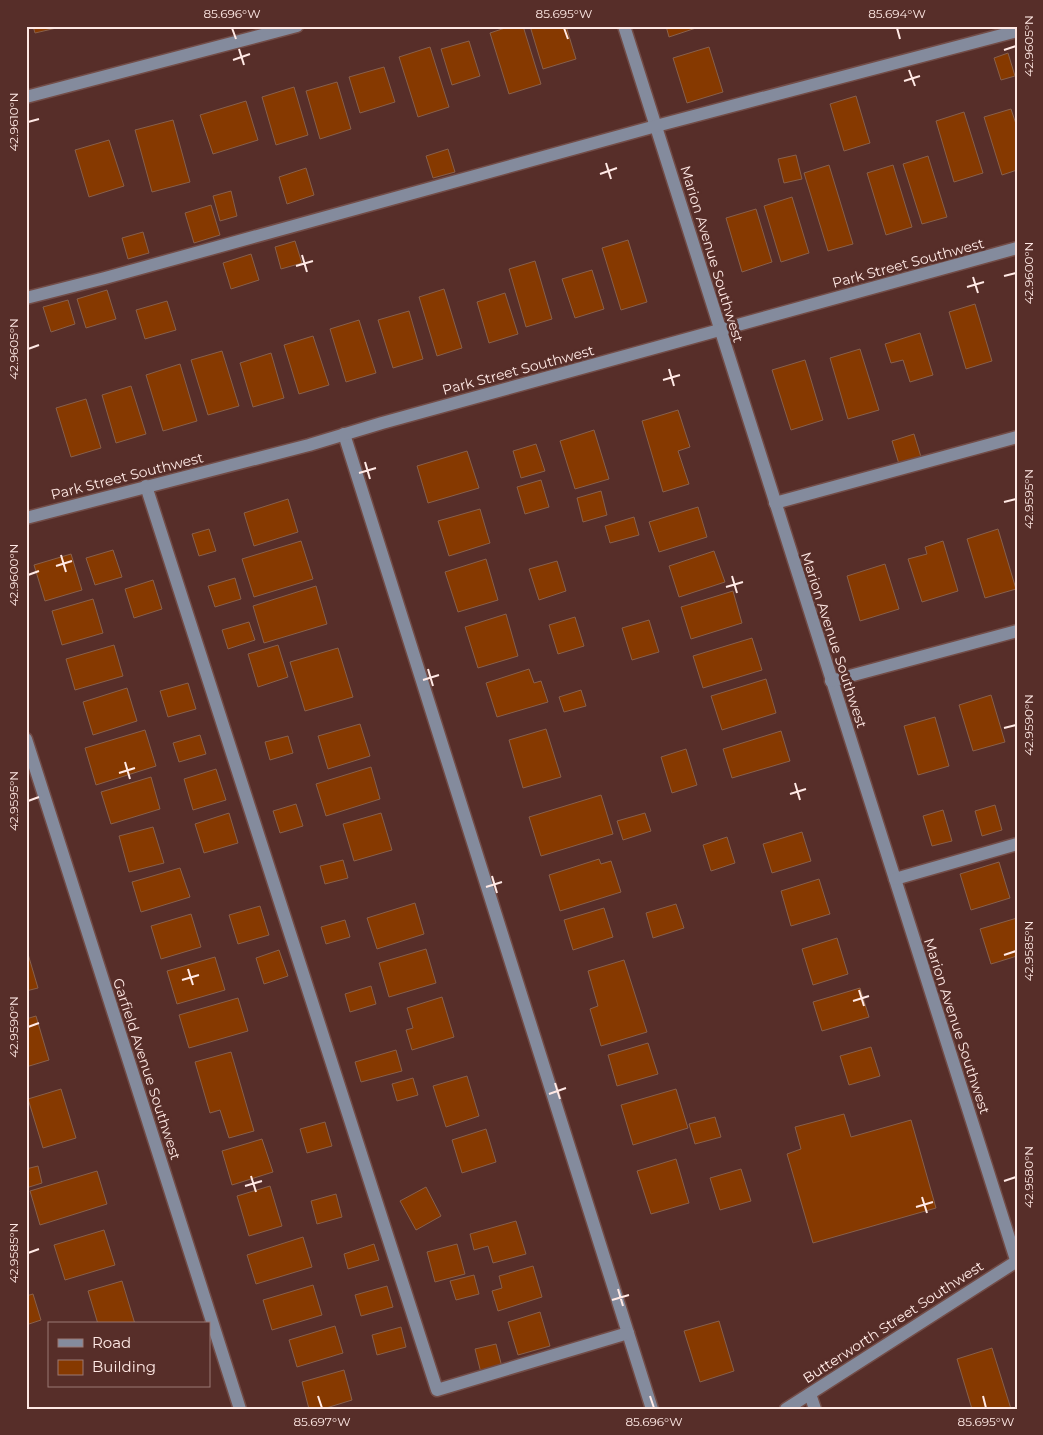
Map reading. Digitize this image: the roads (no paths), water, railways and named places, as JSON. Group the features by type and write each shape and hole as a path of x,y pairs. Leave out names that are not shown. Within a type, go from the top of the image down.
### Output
{"street":[{"path":"26,97 296,26"},
{"name":"Marion Avenue Southwest","path":"624,26 1017,1261"},
{"path":"26,298 656,126 1017,31"},
{"name":"Park Street Southwest","path":"26,518 146,486 310,446 344,434 1017,248"},
{"path":"344,434 652,1409"},
{"path":"775,504 1017,437"},
{"path":"146,486 437,1390 628,1333"},
{"path":"832,681 1017,631"},
{"name":"Garfield Avenue Southwest","path":"26,739 240,1409"},
{"path":"895,879 1017,844"},
{"name":"Butterworth Street Southwest","path":"786,1409 1017,1261"},
{"path":"810,1394 815,1409"}]}
